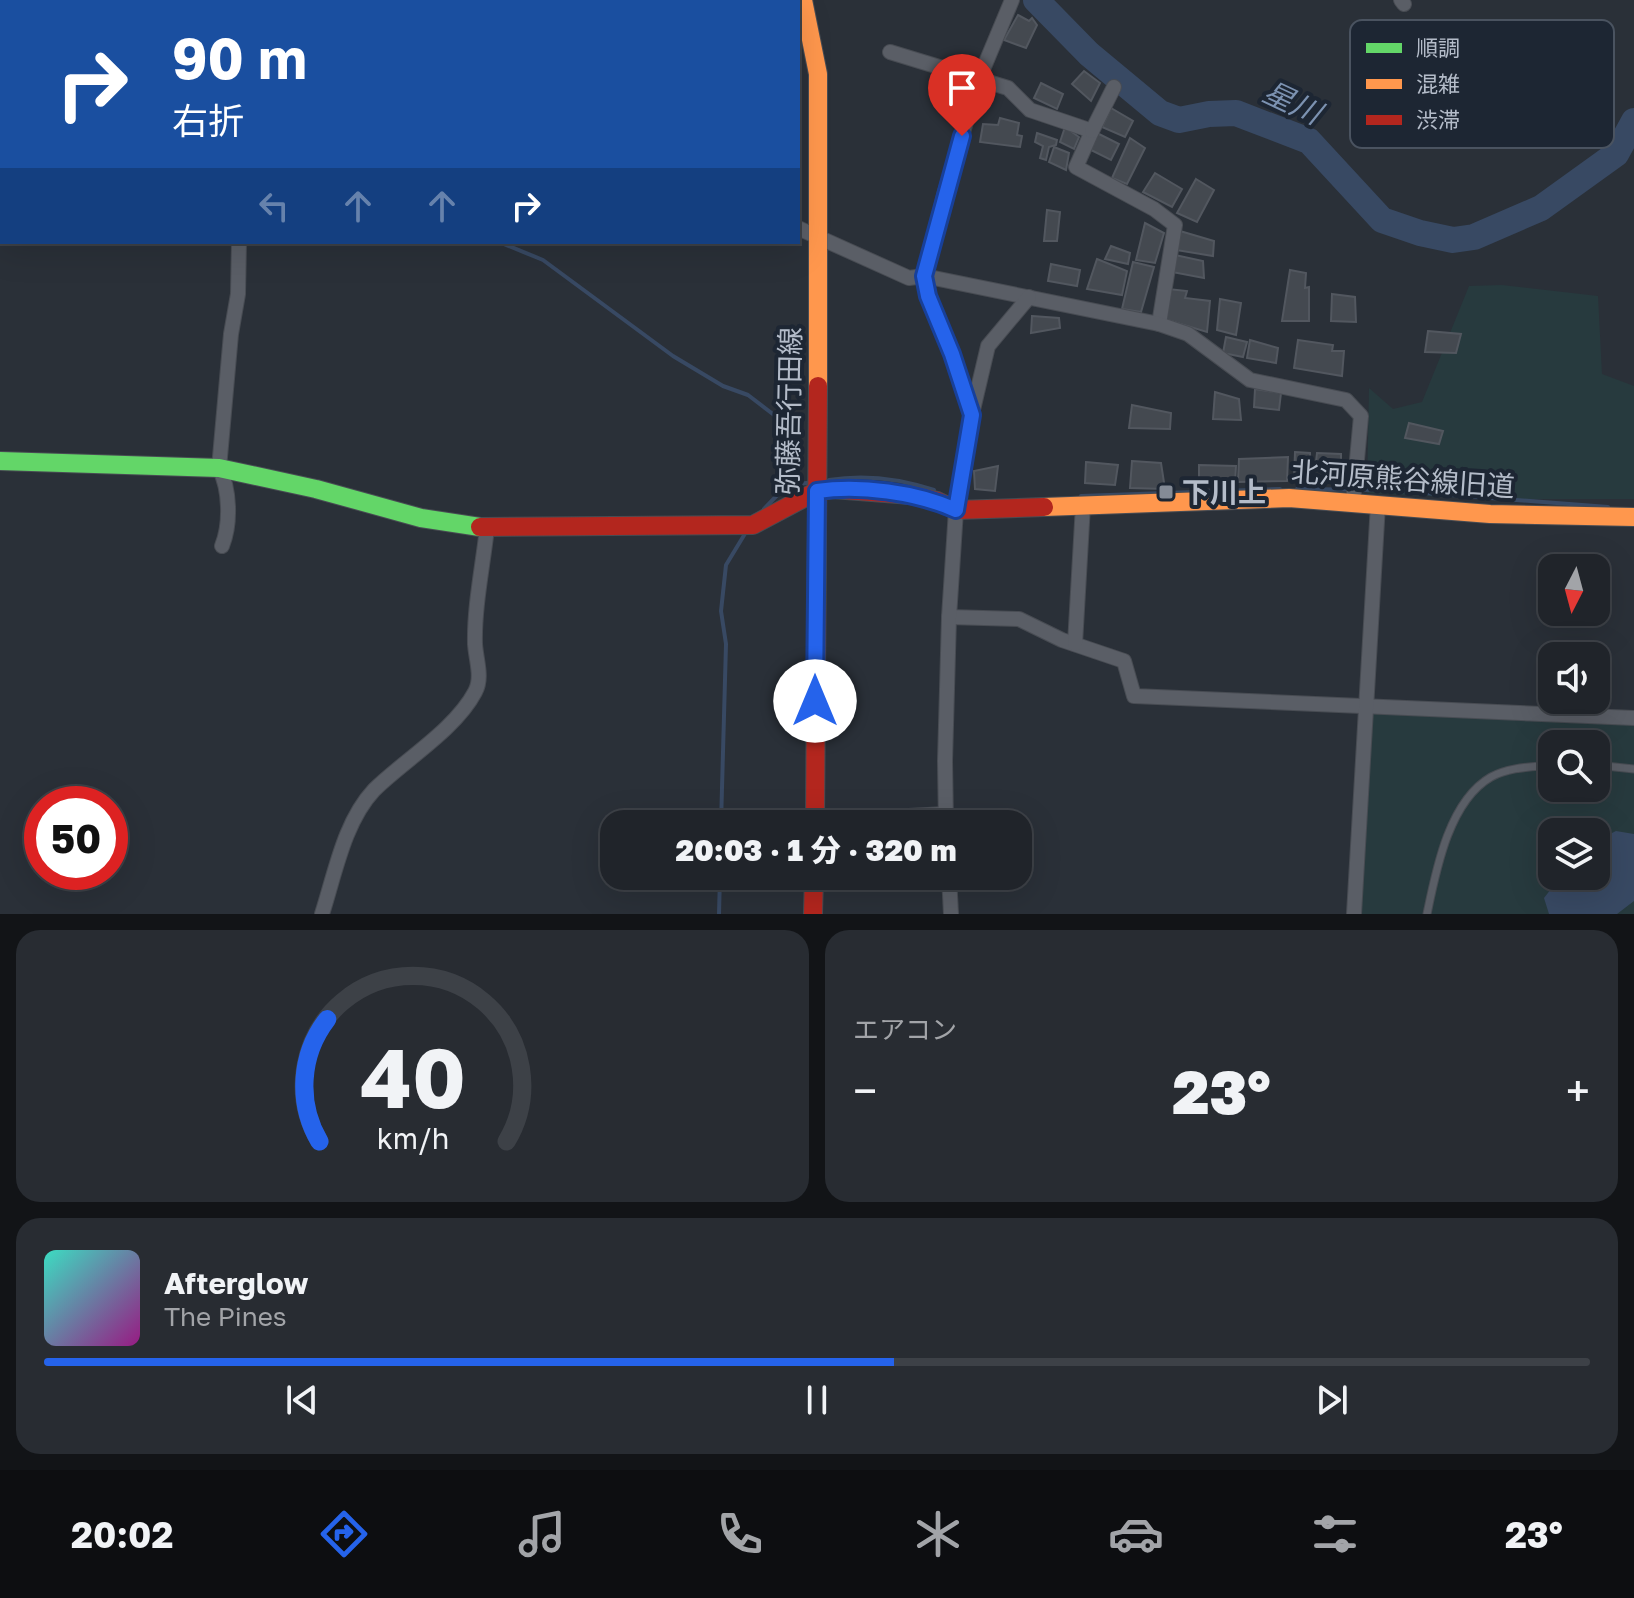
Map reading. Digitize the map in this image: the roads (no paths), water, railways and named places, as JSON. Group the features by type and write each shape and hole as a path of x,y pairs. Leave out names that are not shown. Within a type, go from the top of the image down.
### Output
{"street":[{"name":"弥藤吾行田線","path":"803,0 818,74 820,134 815,810"},
{"path":"972,415 948,343 928,296 924,276 979,79 1012,0"},
{"path":"890,52 1008,88 1030,110 1092,131"},
{"path":"1114,87 1076,167 1154,209 1175,225 1159,324"},
{"path":"800,229 909,278 924,276 1159,324 1188,334 1250,380 1346,400 1361,416 1353,503"},
{"path":"222,546 227,536 227,482 219,468 231,334 238,294 239,244"},
{"path":"946,810 949,617 956,510 972,415 988,346 1029,297"},
{"path":"0,461 219,468 316,489 421,518 487,528 753,525 817,491 833,489 911,495 937,501 956,510"},
{"name":"北河原熊谷線旧道","path":"956,510 1289,498 1490,514 1634,517"},
{"path":"1354,914 1378,504"},
{"path":"1075,644 1083,505"},
{"path":"322,914 358,812 374,791 422,751 477,691 479,674 475,643 487,528"},
{"path":"949,617 1019,619 1075,644 1124,661 1134,696 1634,718"},
{"path":"813,914 814,890"},
{"path":"950,890 951,914"}],"lane":[{"path":"1610,766 1634,769"},
{"path":"1427,914 1452,825 1461,808 1491,778 1509,771 1538,767"}],"water":[{"path":"1616,831 1634,834 1634,901 1617,914 1549,914 1544,898 1550,890 1610,890 1610,834"}],"waterway":[{"name":"星川","path":"1036,0 1089,54 1160,113 1179,120 1236,113 1309,141 1382,220 1453,240 1474,237 1541,208 1616,154 1634,121"},
{"path":"504,244 543,260 673,356 723,386 748,395 778,418 786,486"},
{"path":"829,480 856,477 883,479 934,490"},
{"path":"764,509 786,486 813,482"},
{"path":"1081,496 1280,489"},
{"path":"1297,489 1386,490 1608,507"},
{"path":"721,810 726,644 721,611 726,565 746,532"},
{"path":"719,914 720,890"}],"place":[{"name":"下川上","path":"1166,492"}]}
